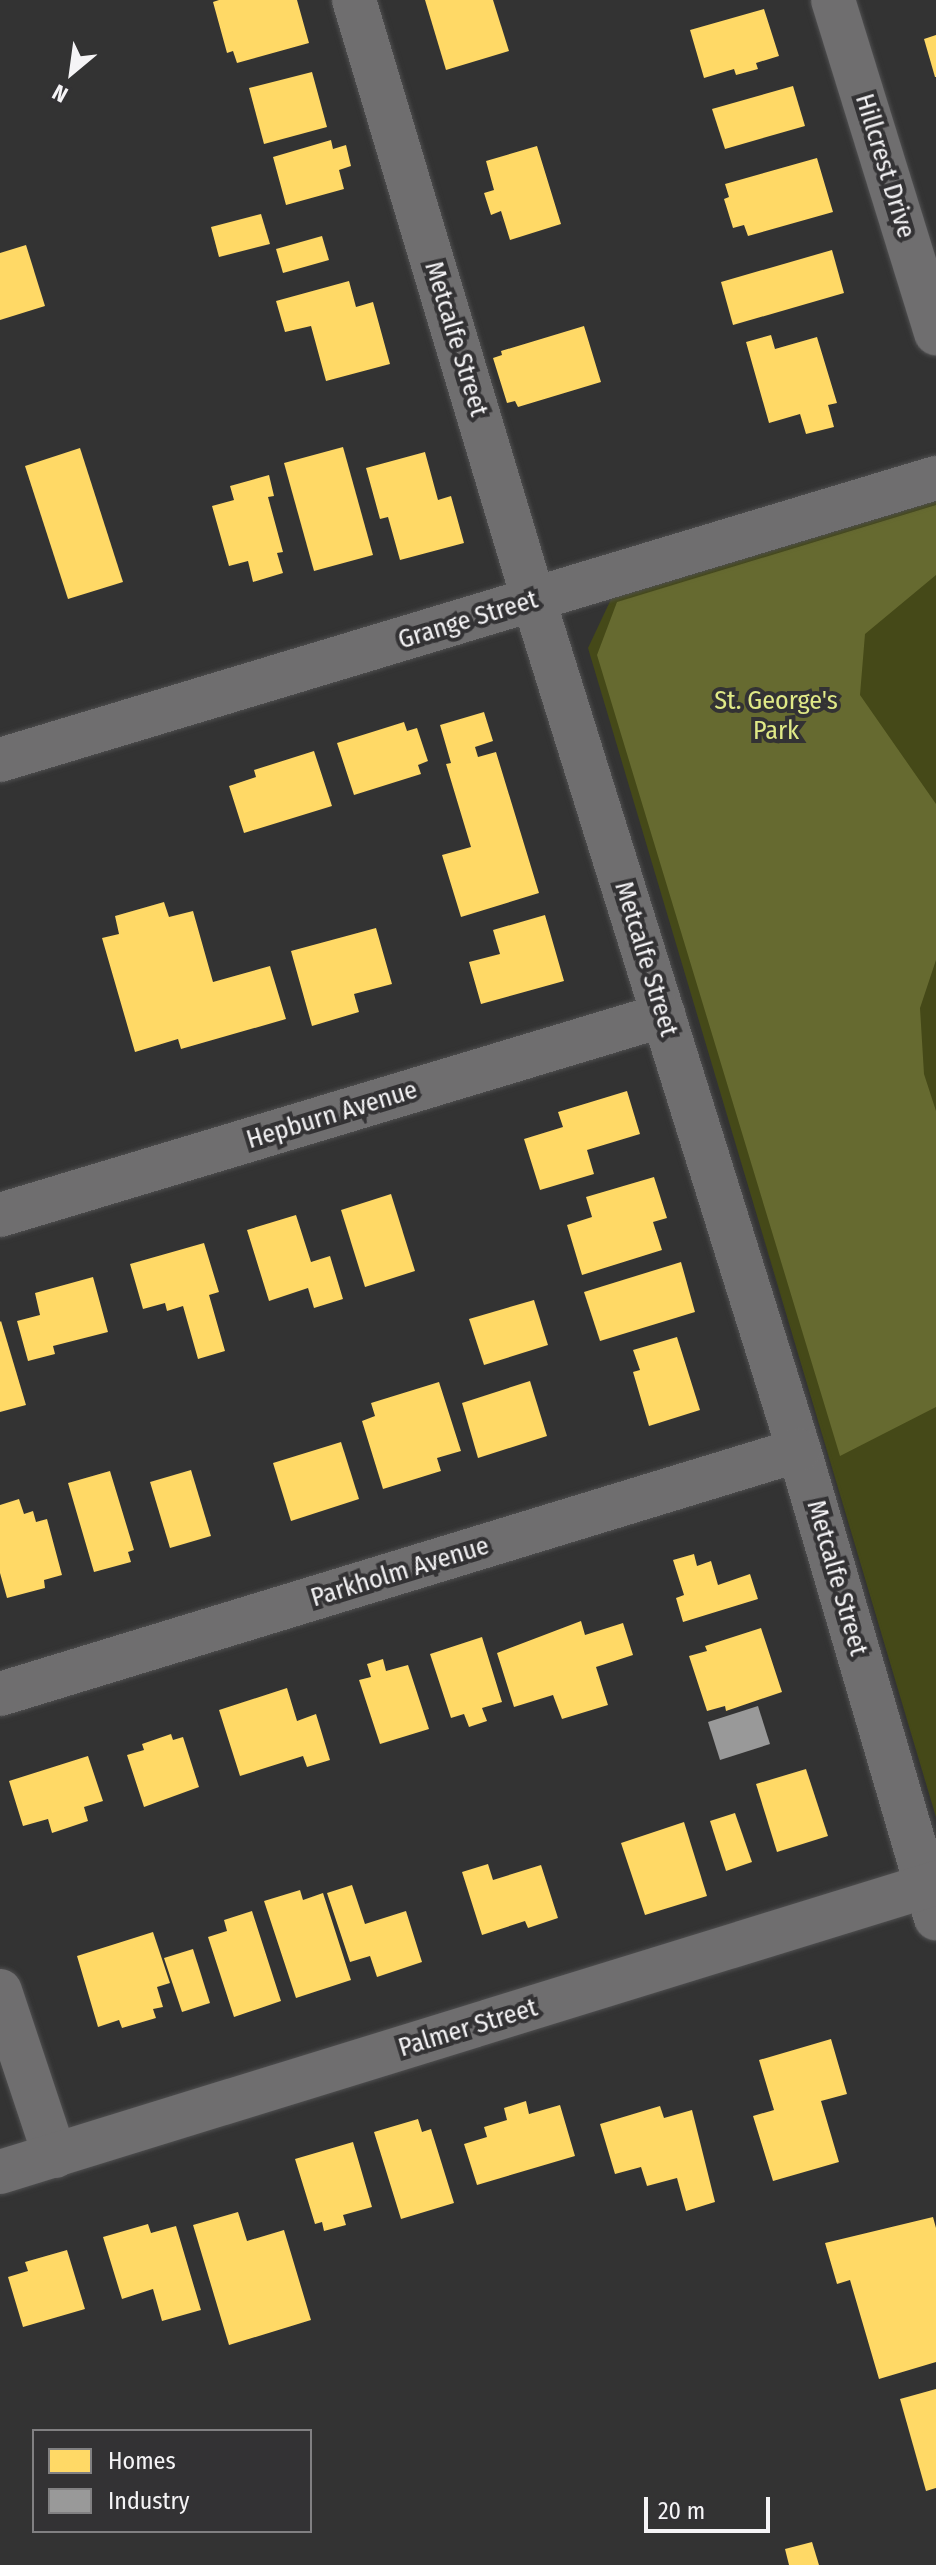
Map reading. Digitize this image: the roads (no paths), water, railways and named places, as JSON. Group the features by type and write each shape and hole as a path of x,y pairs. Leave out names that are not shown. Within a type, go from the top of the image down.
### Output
{"street":[{"name":"Metcalfe Street","path":"354,0 534,601 799,1450 933,1896"},
{"name":"Hillcrest Drive","path":"833,0 936,333"},
{"name":"Grange Street","path":"0,760 936,478"},
{"name":"Hepburn Avenue","path":"0,1215 664,1015"},
{"name":"Parkholm Avenue","path":"0,1694 799,1450"},
{"name":"Palmer Street","path":"0,2172 933,1896"},
{"path":"0,1991 55,2156"}],"park label":[{"name":"St. George's Park","path":"776,716"}]}
